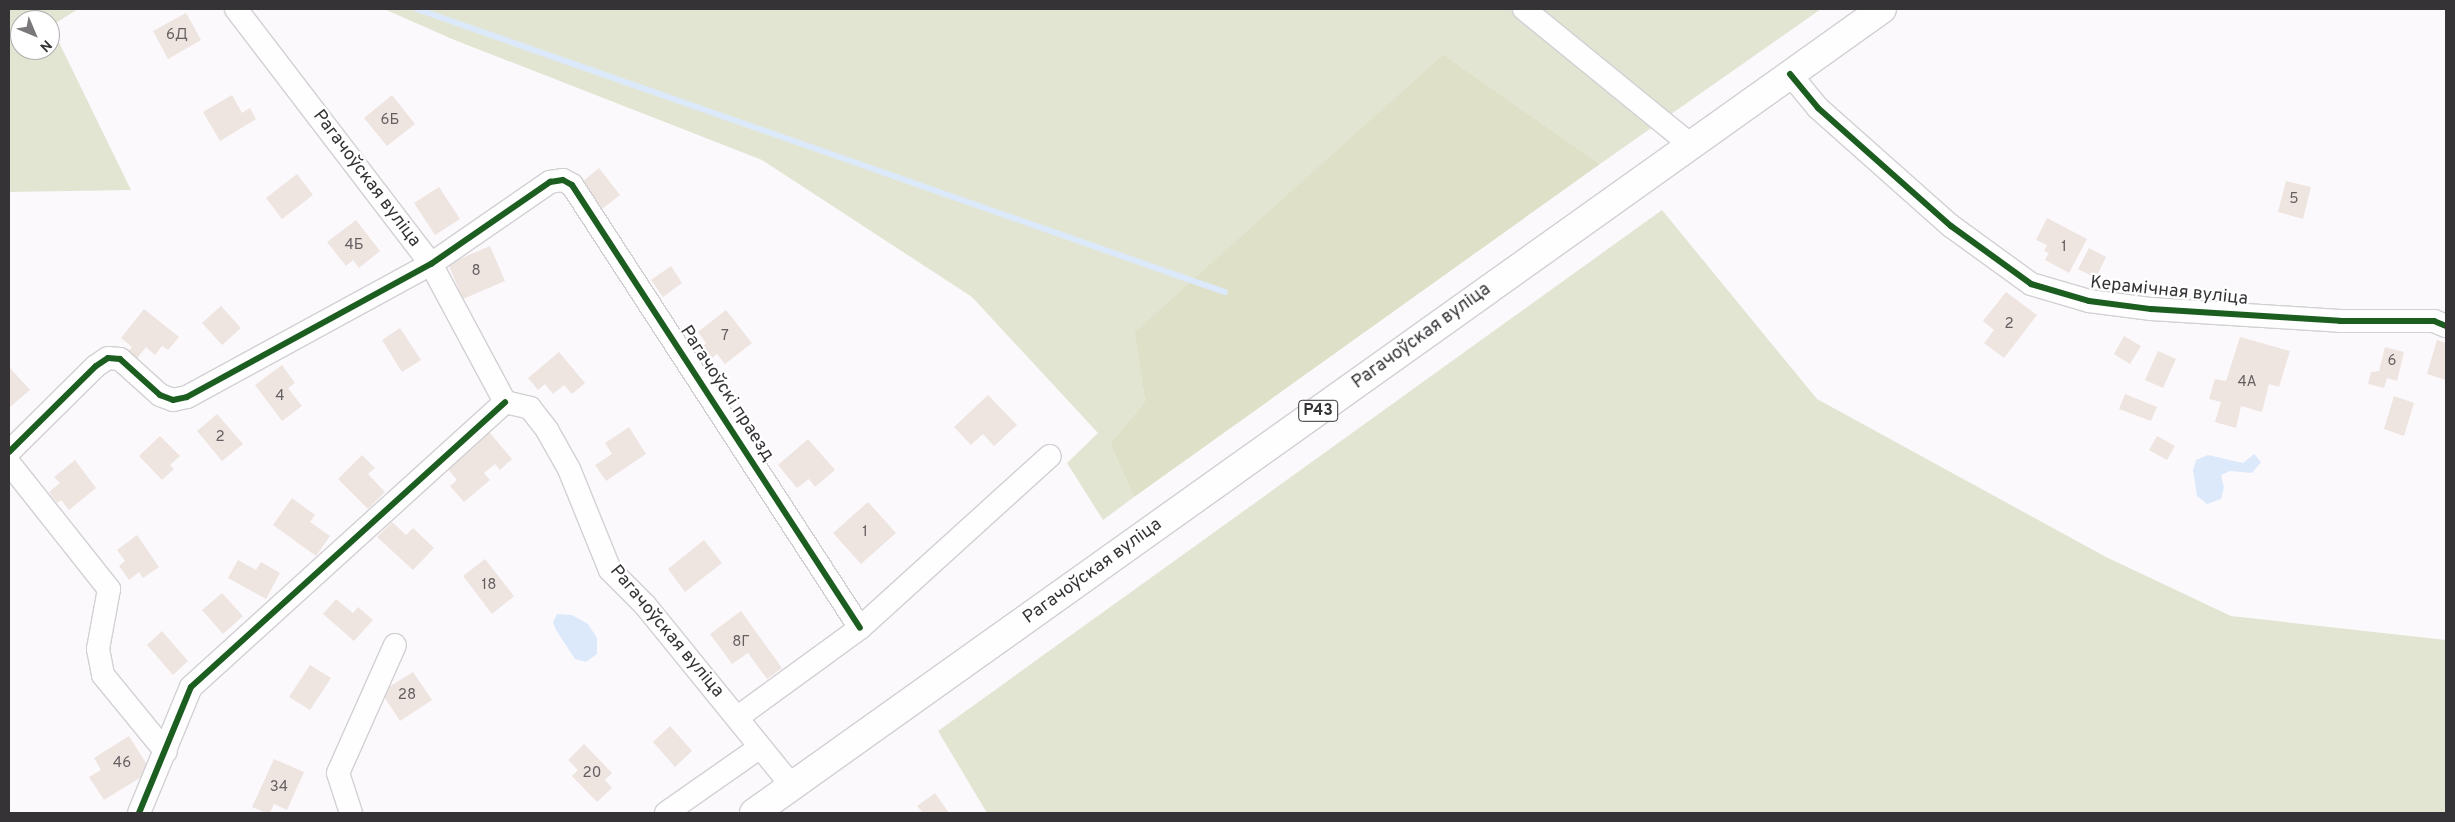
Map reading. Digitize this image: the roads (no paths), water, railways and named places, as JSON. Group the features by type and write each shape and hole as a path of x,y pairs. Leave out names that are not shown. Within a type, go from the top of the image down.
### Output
{"main road":[{"name":"Рагачоўская вуліца","path":"754,813 1882,9"}],"street":[{"name":"Рагачоўская вуліца","path":"236,9 431,264 505,402 530,408 547,430 569,469 610,570 645,605 738,717 759,748 792,786"},
{"path":"1524,9 1691,145"},
{"name":"Керамічная вуліца","path":"1790,74 1818,108 1951,226 2031,284 2088,301 2151,309 2340,321 2434,321 2446,326"},
{"name":"Рагачоўскі праезд","path":"431,264 550,182 563,180 572,185 860,628"},
{"path":"9,452 96,366 108,358 120,359 160,395 173,400 187,397 431,264"},
{"path":"140,813 191,687 505,402"},
{"path":"738,717 860,628 1050,456"},
{"path":"9,463 108,590 98,649 103,675 166,752"},
{"path":"351,813 338,773 395,646"},
{"path":"666,813 759,748"}],"water":[{"path":"2254,454 2261,462 2252,473 2230,471 2221,475 2224,488 2221,499 2207,504 2197,496 2193,470 2196,460 2208,455 2243,463"},
{"path":"557,614 572,615 588,624 597,638 597,654 586,662 575,659 556,630 553,622"}],"waterway":[{"path":"417,9 1225,292"}]}
